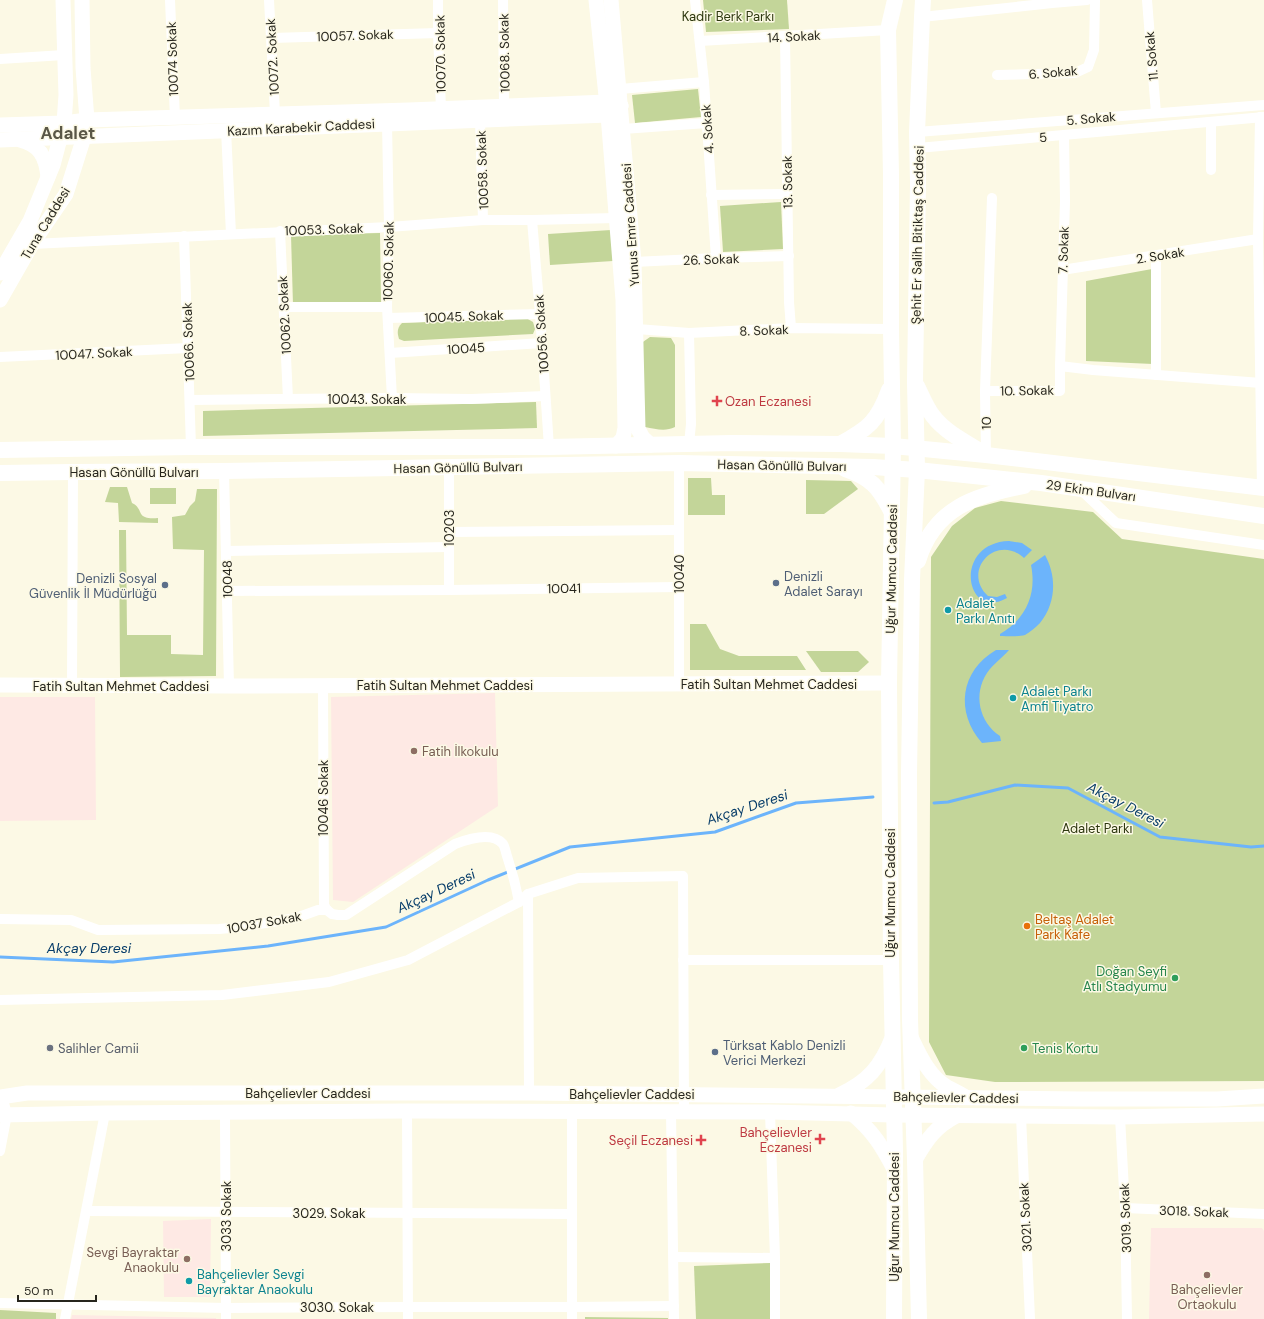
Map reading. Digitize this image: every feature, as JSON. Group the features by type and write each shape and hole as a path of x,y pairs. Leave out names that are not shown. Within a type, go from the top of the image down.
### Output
{"main road":[{"name":"Şehit Er Salih Bitiktaş Caddesi","path":"892,468 891,175 888,30 895,0"},
{"name":"Şehit Er Salih Bitiktaş Caddesi","path":"916,470 915,382 918,140 923,0"},
{"path":"840,444 865,430 871,423 878,414 892,382"},
{"path":"915,382 927,408 941,424 950,432 986,455"},
{"name":"Hasan Gönüllü Bulvarı","path":"0,450 191,447 549,447 732,443 840,444 916,448"},
{"name":"29 Ekim Bulvarı","path":"916,448 1263,488"},
{"name":"Hasan Gönüllü Bulvarı","path":"0,473 224,471 679,463 838,466 916,470"},
{"path":"838,466 867,478 881,492 892,514"},
{"name":"Uğur Mumcu Caddesi","path":"892,468 889,683 890,960 895,1170 894,1319"},
{"name":"29 Ekim Bulvarı","path":"916,470 1079,488 1264,516"},
{"name":"Uğur Mumcu Caddesi","path":"916,470 912,580 910,774 911,1036 919,1319"},
{"path":"912,580 925,541 949,513 959,506 986,494 1041,483"}],"street":[{"name":"Tuna Caddesi","path":"0,273 30,221 53,165 64,122 66,95 63,0"},
{"name":"Tuna Caddesi","path":"0,300 32,244 66,194 84,137 87,120 83,68 82,0"},
{"name":"10074 Sokak","path":"170,0 175,118"},
{"name":"10072. Sokak","path":"270,0 275,114"},
{"name":"10070. Sokak","path":"438,0 441,109"},
{"name":"10068. Sokak","path":"503,0 504,106"},
{"name":"Yunus Emre Caddesi","path":"596,0 608,108 623,300 625,428 623,438 616,446"},
{"name":"Yunus Emre Caddesi","path":"608,108 620,89 611,0"},
{"name":"4. Sokak","path":"695,0 704,82 716,258"},
{"path":"922,17 1052,1 1087,0"},
{"name":"6. Sokak","path":"998,75 1075,73 1088,68 1094,50 1095,0"},
{"name":"11. Sokak","path":"1147,0 1156,113"},
{"name":"14. Sokak","path":"700,41 888,30"},
{"name":"10057. Sokak","path":"272,38 438,33"},
{"name":"13. Sokak","path":"785,36 787,194 791,328"},
{"path":"0,59 64,55"},
{"path":"620,89 704,82"},
{"name":"5. Sokak","path":"918,140 1156,113 1264,105"},
{"name":"Kazım Karabekir Caddesi","path":"0,125 87,120 504,106 608,108"},
{"name":"Kazım Karabekir Caddesi","path":"6,139 480,120 608,108"},
{"name":"Yunus Emre Caddesi","path":"608,108 623,129 634,262 638,429 643,438 651,445"},
{"path":"1262,117 1258,239 1263,488"},
{"name":"5","path":"918,140 1064,135 1262,117"},
{"name":"10058. Sokak","path":"480,120 483,220"},
{"path":"1211,122 1211,170"},
{"name":"10060. Sokak","path":"387,123 389,227 388,312 392,398"},
{"path":"623,129 707,123"},
{"path":"226,130 231,234"},
{"name":"7. Sokak","path":"1060,366 1065,201 1064,135"},
{"path":"6,139 28,142 39,150 46,164 48,177"},
{"path":"711,196 787,194"},
{"name":"10. Sokak","path":"992,198 985,391 1060,391 1060,366 1093,370 1261,383"},
{"name":"10053. Sokak","path":"32,244 389,227 483,220 616,218"},
{"name":"10056. Sokak","path":"532,220 549,447"},
{"name":"10062. Sokak","path":"280,231 288,399"},
{"name":"10066. Sokak","path":"184,236 191,447"},
{"name":"2. Sokak","path":"1062,270 1258,239"},
{"path":"1156,255 1156,375"},
{"name":"26. Sokak","path":"634,262 789,256"},
{"name":"10045. Sokak","path":"283,307 388,312 540,314"},
{"name":"8. Sokak","path":"636,329 689,333 791,328 891,329"},
{"path":"689,333 691,424 689,444"},
{"name":"10045","path":"390,353 542,344"},
{"name":"10047. Sokak","path":"0,357 188,348"},
{"name":"10","path":"985,391 986,455"},
{"name":"10043. Sokak","path":"190,400 392,398 471,399 545,396"},
{"name":"10040","path":"679,463 679,685"},
{"name":"10203","path":"449,467 449,590"},
{"name":"10048","path":"224,471 229,686"},
{"path":"72,686 74,472"},
{"path":"1079,488 1116,523 1264,545"},
{"path":"449,532 679,530"},
{"path":"226,551 449,547"},
{"name":"10041","path":"227,590 449,590 679,587"},
{"name":"Fatih Sultan Mehmet Caddesi","path":"0,685 679,685 889,683"},
{"name":"10046 Sokak","path":"322,685 324,905 328,910"},
{"name":"10037 Sokak","path":"0,919 71,920 98,930 219,929 242,928 296,918 318,910 328,910 332,914 338,916 346,915 455,844 472,838 484,837 496,840 503,844 513,874 519,902"},
{"path":"0,1000 222,995 329,982 408,960 519,902 528,894 578,878 683,876 684,1094 678,1112 674,1319"},
{"path":"528,894 529,1093"},
{"path":"683,960 890,960"},
{"path":"911,1036 924,1064 936,1078 947,1087 967,1097"},
{"path":"836,1096 860,1084 870,1075 881,1061 892,1038"},
{"name":"Bahçelievler Caddesi","path":"1,1094 529,1093 1081,1099 1217,1099 1264,1096"},
{"path":"0,1151 4,1115 1,1094"},
{"path":"407,1111 408,1319"},
{"name":"Bahçelievler Caddesi","path":"4,1115 407,1111 770,1112 893,1115 1120,1117 1264,1114"},
{"path":"572,1111 572,1319"},
{"path":"770,1112 775,1258 775,1319"},
{"path":"65,1319 105,1113"},
{"name":"3033 Sokak","path":"225,1113 226,1319"},
{"path":"851,1113 865,1125 878,1141 895,1170"},
{"path":"915,1160 925,1143 938,1127 958,1115"},
{"name":"3021. Sokak","path":"1021,1116 1030,1319"},
{"name":"3019. Sokak","path":"1120,1117 1125,1208 1127,1319"},
{"name":"3018. Sokak","path":"1125,1208 1264,1214"},
{"name":"3029. Sokak","path":"87,1211 572,1214"},
{"path":"674,1257 775,1258"},
{"name":"3030. Sokak","path":"0,1304 226,1308 674,1306"}],"shaded area":[{"name":"Fatih İlkokulu","path":"495,693 498,806 353,902 333,900 331,697"},
{"path":"0,697 95,697 96,820 0,821"},
{"name":"Sevgi Bayraktar Anaokulu","path":"211,1219 210,1297 164,1297 163,1221"},
{"name":"Bahçelievler Ortaokulu","path":"1151,1228 1262,1228 1264,1231 1264,1319 1149,1319"},
{"path":"72,1315 216,1318 216,1319 71,1319"}],"green space":[{"name":"Kadir Berk Parkı","path":"703,0 787,0 789,29 706,32"},
{"path":"698,89 701,117 635,123 632,95"},
{"path":"781,202 783,249 723,252 720,206"},
{"path":"611,230 613,261 550,265 548,234"},
{"path":"380,233 381,303 293,305 291,235"},
{"path":"1152,269 1153,364 1086,361 1086,281"},
{"path":"526,318 533,322 535,329 533,334 404,341 399,339 398,334 398,328 402,323"},
{"path":"650,337 671,338 675,345 675,427 668,429 660,430 645,427 640,344"},
{"path":"536,402 537,428 203,436 203,411"},
{"path":"688,478 711,478 712,495 725,495 725,515 688,515"},
{"path":"806,480 851,481 858,489 824,514 806,514"},
{"path":"110,487 127,487 132,503 136,505 141,514 146,517 158,518 158,523 119,522 118,503 105,502"},
{"path":"150,488 176,488 176,504 150,504"},
{"path":"197,489 217,489 216,676 120,677 119,530 126,530 127,635 171,635 171,654 203,655 204,550 173,549 172,517 185,515 195,501"},
{"name":"Adalet Parkı","path":"1001,501 1093,512 1122,539 1264,559 1264,1081 995,1082 946,1075 929,1042 931,557 952,526 975,508"},
{"path":"690,624 706,624 720,649 739,656 797,656 806,670 690,670"},
{"path":"806,651 858,651 869,662 858,672 821,672"},
{"path":"770,1263 772,1319 696,1319 694,1266"},
{"path":"0,1310 56,1313 56,1319 0,1319"},
{"path":"585,1317 668,1318 668,1319 585,1319"}],"water":[{"path":"1009,541 1022,543 1032,550 1024,558 1013,551 1003,550 993,552 985,558 980,566 978,576 981,586 988,596 997,597 1005,594 1007,598 993,603 982,600 974,591 971,579 972,566 979,554 991,545"},
{"path":"1045,555 1052,572 1053,590 1052,598 1045,615 1040,623 1025,635 1000,636 1000,634 1017,621 1028,605 1032,586 1031,565"},
{"path":"996,650 1009,650 987,673 980,690 979,698 980,707 987,723 1000,736 1001,741 982,743 973,731 968,718 965,705 965,693 969,680 975,669 984,659"}],"waterway":[{"name":"Akçay Deresi","path":"934,803 948,802 1015,785 1068,788 1160,837 1251,847 1264,846"},
{"name":"Akçay Deresi","path":"0,957 113,962 268,946 386,927 488,880 570,847 715,832 796,803 873,797"}],"place":[{"name":"Ozan Eczanesi","path":"717,401"},
{"name":"Denizli Adalet Sarayı","path":"776,583"},
{"name":"Denizli Sosyal Güvenlik İl Müdürlüğü","path":"165,585"},
{"name":"Adalet Parkı Anıtı","path":"948,610"},
{"name":"Adalet Parkı Amfi Tiyatro","path":"1013,698"},
{"name":"Fatih İlkokulu","path":"414,751"},
{"name":"Beltaş Adalet Park Kafe","path":"1027,926"},
{"name":"Doğan Seyfi Atlı Stadyumu","path":"1175,978"},
{"name":"Salihler Camii","path":"50,1048"},
{"name":"Tenis Kortu","path":"1024,1048"},
{"name":"Türksat Kablo Denizli Verici Merkezi","path":"715,1052"},
{"name":"Bahçelievler Eczanesi","path":"820,1139"},
{"name":"Seçil Eczanesi","path":"701,1140"},
{"name":"Sevgi Bayraktar Anaokulu","path":"187,1259"},
{"name":"Bahçelievler Ortaokulu","path":"1207,1275"},
{"name":"Bahçelievler Sevgi Bayraktar Anaokulu","path":"189,1281"}],"district":[{"name":"Adalet","path":"68,133"}]}
